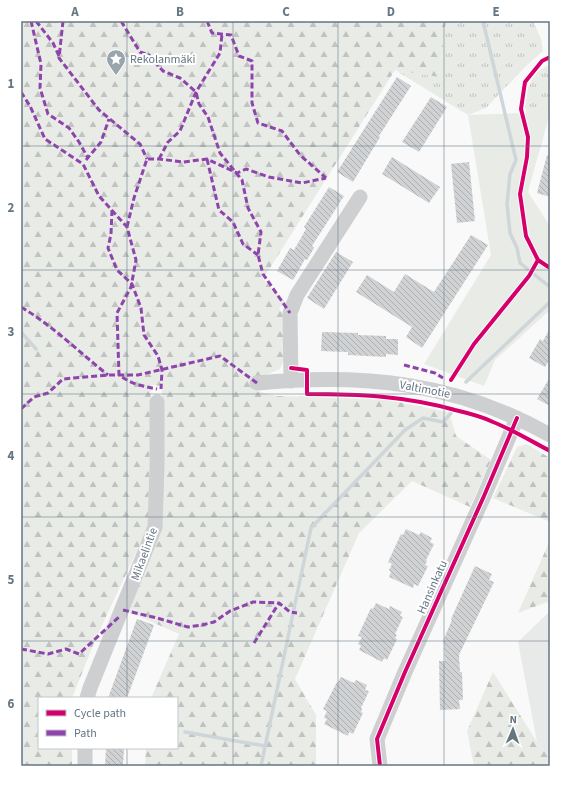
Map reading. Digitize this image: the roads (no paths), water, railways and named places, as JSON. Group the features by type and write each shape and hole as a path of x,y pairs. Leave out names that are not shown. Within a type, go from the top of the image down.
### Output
{"street":[{"path":"291,381 290,312 297,295 360,197"},
{"name":"Valtimotie","path":"257,383 357,380 406,384 477,402 517,418 550,435"},
{"name":"Mikaelintie","path":"87,697 155,527 157,402"},
{"name":"Hansinkatu","path":"380,766 377,739 517,418"},
{"path":"85,749 85,766"}],"waterway":[{"path":"483,21 516,160 510,174 507,204 510,233 517,248 520,263 550,287"},
{"path":"466,382 550,302"},
{"path":"21,332 36,349"},
{"path":"261,766 311,528 405,430 423,418 443,422 451,413"},
{"path":"185,732 265,746"}],"place":[{"name":"Rekolanmäki","path":"116,76"}]}
